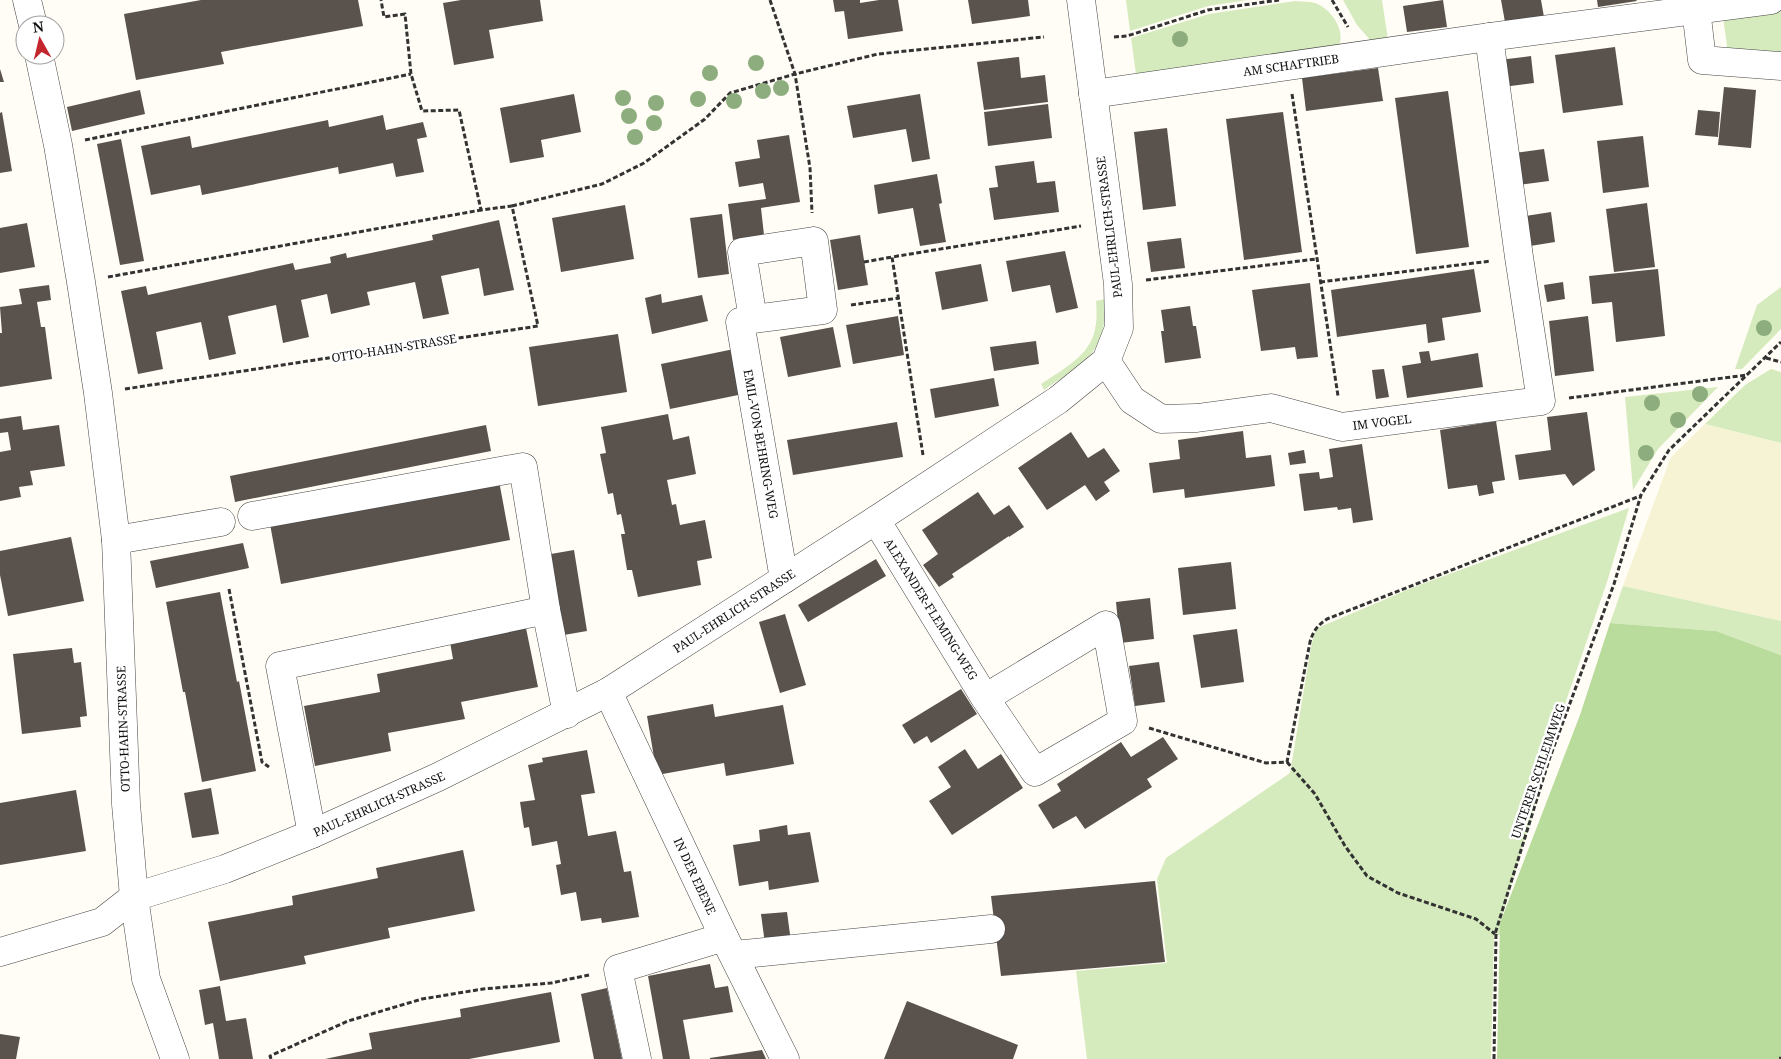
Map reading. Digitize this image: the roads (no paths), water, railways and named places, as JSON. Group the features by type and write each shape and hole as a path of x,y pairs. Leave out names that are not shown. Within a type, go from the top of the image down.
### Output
{"street":[{"path":"27,0 30,15"},
{"name":"PAUL-EHRLICH-STRASSE","path":"0,952 102,922 134,897 225,869 312,834 438,777 567,714 608,692 876,520 1058,400 1106,361 1119,328 1118,284 1081,0"},
{"name":"AM SCHAFTRIEB","path":"1093,94 1489,37 1772,0"},
{"path":"1696,9 1702,60 1781,66"},
{"name":"IM VOGEL","path":"1106,361 1132,400 1161,419 1197,418 1271,408 1342,427 1540,401 1489,37"},
{"name":"OTTO-HAHN-STRASSE","path":"41,65 58,145 81,282 98,393 116,540 126,804 134,897 146,979 175,1059"},
{"path":"814,242 823,310 753,320 742,252 814,242"},
{"name":"EMIL-VON-BEHRING-WEG","path":"753,320 740,322 784,579"},
{"path":"252,516 523,467 546,610 567,714"},
{"name":"ALEXANDER-FLEMING-WEG","path":"876,520 985,698 1035,772 1123,721 1106,625 985,698"},
{"path":"116,540 221,522"},
{"path":"312,834 280,666 546,610"},
{"name":"IN DER EBENE","path":"608,692 785,1059"},
{"path":"637,1059 618,969 729,946 991,929"}]}
